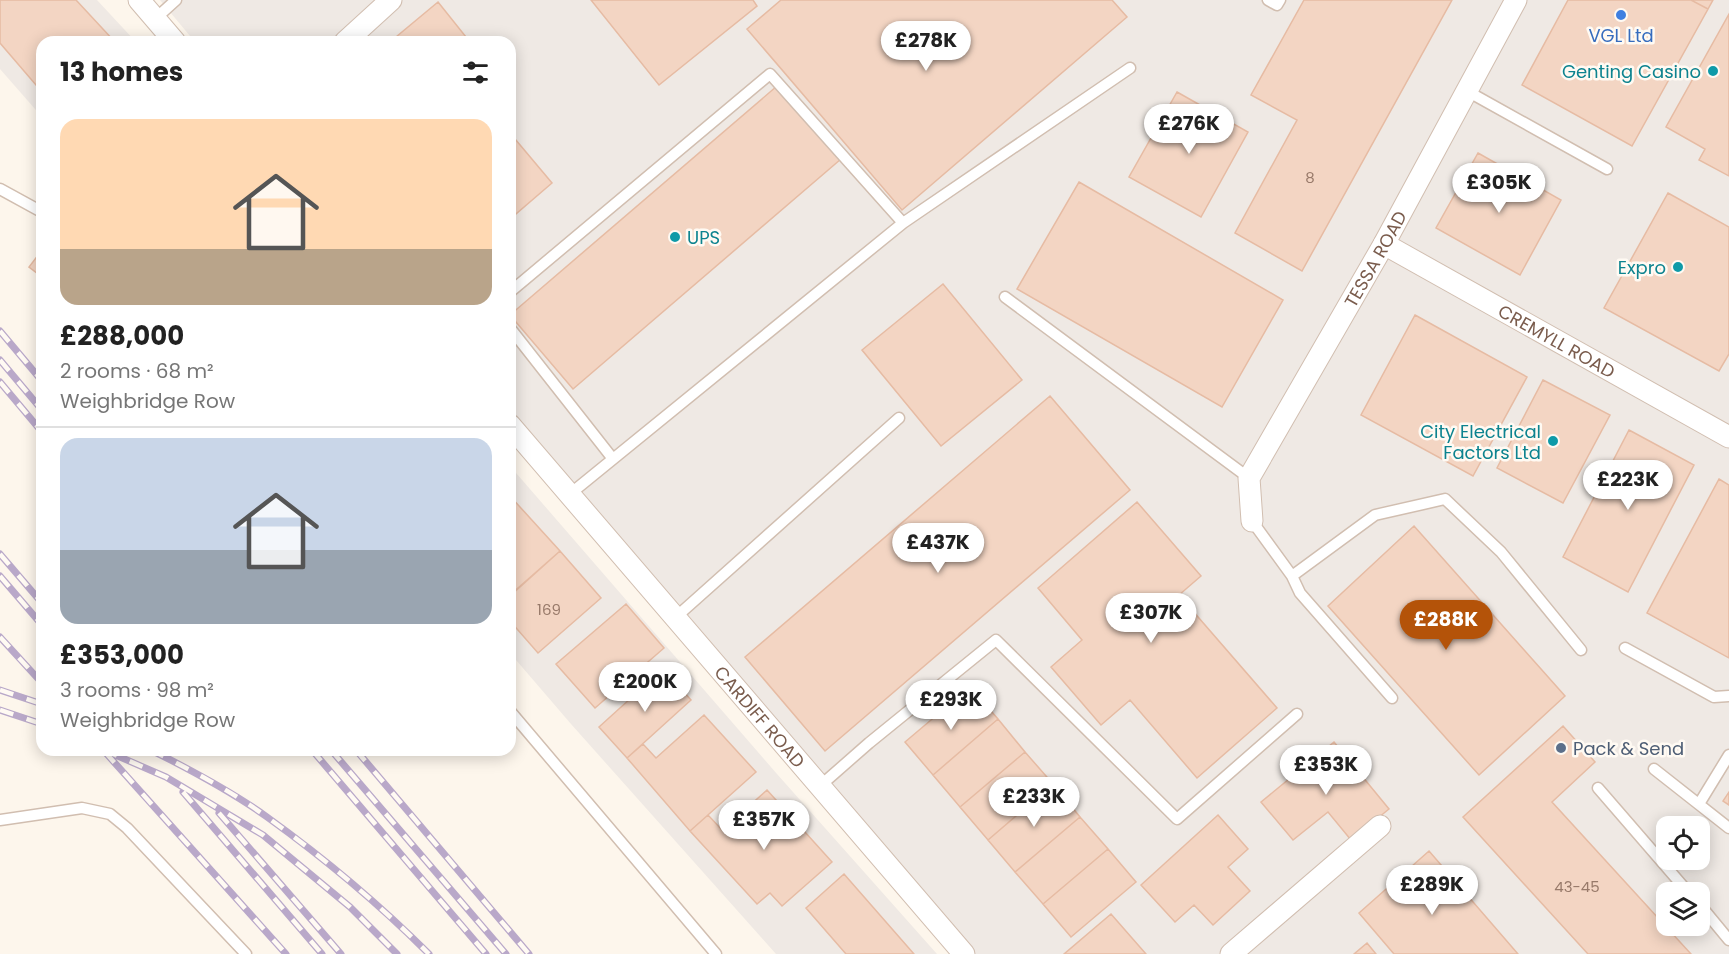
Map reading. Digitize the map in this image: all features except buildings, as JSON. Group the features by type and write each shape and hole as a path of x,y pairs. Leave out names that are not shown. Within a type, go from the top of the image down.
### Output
{"street":[{"path":"139,0 170,36"},
{"path":"352,36 392,0"},
{"name":"TESSA ROAD","path":"1249,478 1384,244 1516,0"},
{"name":"CREMYLL ROAD","path":"1384,244 1729,437"},
{"name":"CARDIFF ROAD","path":"516,432 964,954"},
{"path":"1249,478 1252,521"},
{"path":"1232,954 1380,826"}],"lane":[{"path":"155,19 176,0"},
{"path":"1268,0 1277,4 1280,0"},
{"path":"570,494 903,223 1130,68"},
{"path":"516,287 770,74 903,223"},
{"path":"1467,91 1607,168"},
{"path":"0,189 36,209"},
{"path":"1005,297 1249,478"},
{"path":"516,336 613,459"},
{"path":"676,617 898,418"},
{"path":"1292,576 1375,515 1445,499 1502,552 1581,650"},
{"path":"1252,521 1292,576 1300,593 1392,698"},
{"path":"820,786 996,640 1177,819 1297,714"},
{"path":"1625,648 1714,697 1729,696"},
{"path":"516,718 716,954"},
{"path":"1700,804 1729,755"},
{"path":"1654,769 1729,828"},
{"path":"1598,788 1679,882"},
{"path":"0,820 82,808 110,814 127,828 246,954"},
{"path":"1710,918 1729,940"}],"shaded area":[{"path":"0,0 97,0 130,36 36,36 36,110 0,69"},
{"path":"160,0 1729,0 1729,954 966,954 516,424 516,36 190,36"},
{"path":"516,473 777,774 937,954 776,954 516,660"}],"railway":[{"path":"0,331 36,374"},
{"path":"0,360 36,403"},
{"path":"0,382 36,425"},
{"path":"0,554 36,596"},
{"path":"0,576 36,618"},
{"path":"0,637 36,676"},
{"path":"0,690 36,702"},
{"path":"0,710 36,722"},
{"path":"109,756 286,954"},
{"path":"118,756 166,777 263,835 350,907 397,954"},
{"path":"163,756 253,807 288,833 371,899 429,954"},
{"path":"317,756 486,954"},
{"path":"336,756 506,954"},
{"path":"361,756 529,954"},
{"path":"183,792 322,954"},
{"path":"219,813 341,954"}],"place":[{"name":"VGL Ltd","path":"1621,15"},
{"name":"Genting Casino","path":"1713,71"},
{"name":"UPS","path":"675,237"},
{"name":"Expro","path":"1678,267"},
{"name":"City Electrical Factors Ltd","path":"1553,441"},
{"name":"Pack & Send","path":"1561,748"}]}
